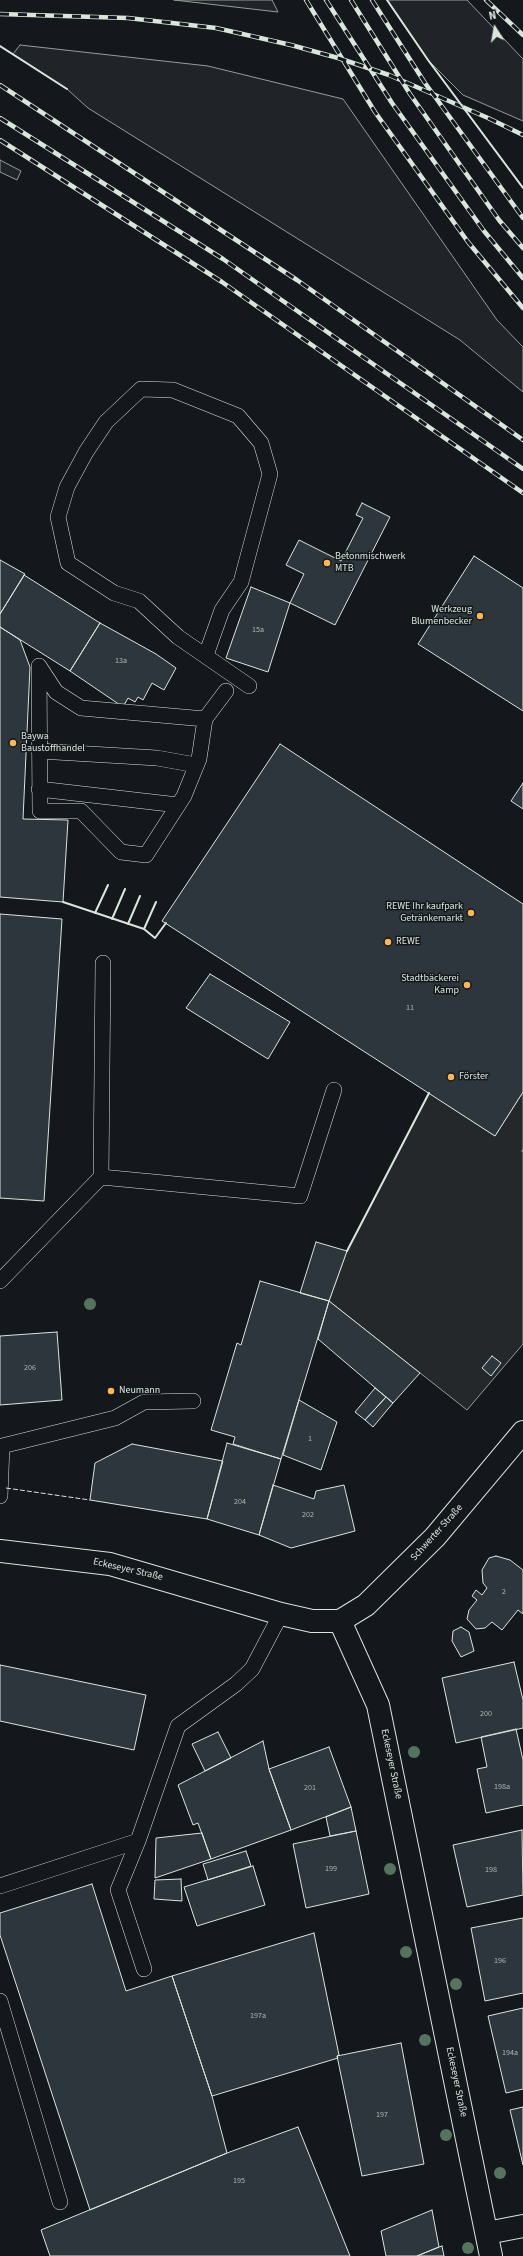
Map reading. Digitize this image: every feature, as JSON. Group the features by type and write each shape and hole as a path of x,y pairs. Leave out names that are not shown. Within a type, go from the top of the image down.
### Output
{"street":[{"name":"Schwerter Straße","path":"340,1621 366,1605 435,1537 523,1432"},
{"name":"Eckeseyer Straße","path":"0,1551 110,1564 281,1614 312,1621 340,1621 378,1705 491,2256"},
{"path":"487,2233 523,2226"}],"lane":[{"path":"206,656 222,610 241,582 270,474 261,442 238,416 173,390 141,389 106,422 86,452 71,480 58,517 62,542 68,564 114,594 139,601 178,637 249,686"},
{"path":"205,719 80,708 56,692 39,666 40,811 81,811 121,852 146,855 178,805 196,765 205,719 226,691"},
{"path":"39,751 157,758 196,765"},
{"path":"39,789 178,805"},
{"path":"0,1280 101,1178 103,963"},
{"path":"101,1178 300,1196 334,1090"},
{"path":"0,1496 1,1446 115,1418 144,1402 193,1401"},
{"path":"144,1969 118,1890 138,1841 178,1726 236,1684 252,1670 281,1614"},
{"path":"0,1886 138,1841"},
{"path":"0,2001 60,2202"}],"shaded area":[{"path":"174,0 272,0 278,12"},
{"path":"387,0 467,0 523,59 523,121 463,95 428,60"},
{"path":"20,45 208,66 343,99 497,320 523,347 523,392 460,340 88,108 67,89 13,54"},
{"path":"0,160 21,171 17,180 0,172"},
{"path":"523,1092 523,1344 467,1410 329,1301 347,1251 429,1093 495,1136"}],"building":[{"name":"Betonmischwerk MTB","path":"362,503 390,517 335,625 290,603 304,574 286,565 299,540 341,561 363,518 356,515"},
{"name":"Werkzeug Blumenbecker","path":"474,556 523,588 523,711 418,644"},
{"path":"0,560 25,574 0,614"},
{"path":"24,575 100,623 70,671 0,627 0,614"},
{"path":"251,587 290,603 268,672 226,658"},
{"path":"100,623 156,654 176,668 164,690 152,683 143,700 138,697 135,702 128,698 123,707 70,671"},
{"name":"Baywa Baustoffhandel","path":"0,627 20,640 30,667 23,819 68,820 63,902 0,897"},
{"path":"280,744 523,904 523,1092 495,1136 162,921"},
{"path":"523,783 523,809 511,801"},
{"path":"0,914 62,919 44,1201 0,1198"},
{"path":"210,974 290,1022 268,1059 186,1008"},
{"path":"316,1242 347,1251 329,1301 300,1293"},
{"path":"260,1281 329,1301 281,1459 233,1444 235,1437 211,1430 237,1343 241,1345"},
{"path":"329,1301 420,1373 393,1403 318,1339"},
{"path":"57,1332 62,1400 0,1405 0,1336"},
{"path":"492,1356 501,1363 491,1376 482,1368"},
{"path":"375,1388 386,1397 365,1420 355,1412"},
{"path":"386,1397 393,1403 373,1427 365,1420"},
{"path":"299,1400 337,1422 321,1470 283,1455"},
{"path":"227,1443 281,1459 259,1535 207,1519"},
{"path":"132,1444 223,1461 207,1519 90,1500 95,1463"},
{"path":"273,1485 314,1499 316,1491 344,1485 355,1531 291,1548 259,1535"},
{"path":"496,1556 510,1560 523,1570 523,1614 518,1610 502,1630 492,1622 485,1628 476,1629 467,1619 469,1610 477,1600 472,1596 476,1590 482,1595 487,1588 483,1583 482,1570 489,1558"},
{"path":"461,1627 469,1632 474,1651 461,1657 452,1641 453,1631"},
{"path":"514,1662 523,1700 523,1728 456,1743 442,1678"},
{"path":"0,1665 146,1695 134,1750 0,1721"},
{"path":"516,1729 523,1760 523,1805 486,1813 477,1769 487,1767 481,1737"},
{"path":"218,1732 231,1758 205,1771 192,1744"},
{"path":"263,1741 269,1769 291,1830 211,1859 198,1823 193,1825 178,1785"},
{"path":"329,1747 351,1807 291,1830 269,1769"},
{"path":"351,1807 356,1831 330,1836 326,1817"},
{"path":"522,1830 523,1895 467,1907 453,1845"},
{"path":"356,1831 369,1894 306,1908 293,1844"},
{"path":"202,1833 211,1859 155,1878 156,1838"},
{"path":"246,1851 251,1866 208,1880 203,1864"},
{"path":"253,1866 265,1905 197,1926 184,1887"},
{"path":"181,1879 182,1901 154,1899 155,1880"},
{"path":"92,1884 126,1991 172,1976 212,2096 227,2153 90,2210 0,1935 0,1913"},
{"path":"523,1918 523,1993 485,2001 471,1928"},
{"path":"314,1933 339,2055 337,2056 338,2058 212,2096 172,1976"},
{"path":"523,2008 523,2089 506,2093 488,2016"},
{"path":"401,2043 424,2164 362,2176 337,2056"},
{"path":"523,2107 523,2165 510,2110"},
{"path":"298,2127 350,2256 50,2256 41,2230 227,2153"},
{"path":"432,2210 439,2247 417,2256 386,2256 381,2231"},
{"path":"442,2246 444,2256 417,2256 439,2247"}],"railway":[{"path":"306,0 375,112 468,242 523,308"},
{"path":"326,0 392,103 484,231 523,278"},
{"path":"351,0 410,94 499,220 523,248"},
{"path":"372,0 425,83 523,218"},
{"path":"486,0 523,35"},
{"path":"0,14 128,18 216,28 291,45 338,58 389,75 488,118 523,135"},
{"path":"0,85 297,280 523,440"},
{"path":"0,118 223,259 523,469"},
{"path":"0,140 222,282 523,493"}],"fence":[{"path":"6,1488 90,1500"}],"wall":[{"path":"387,0 428,60 523,188"},
{"path":"0,46 67,89"},
{"path":"95,913 108,885"},
{"path":"112,919 125,889"},
{"path":"128,924 140,896"},
{"path":"63,902 144,929 155,938 166,923"},
{"path":"144,929 156,902"},
{"path":"347,1251 429,1093"}],"place":[{"name":"Betonmischwerk MTB","path":"327,563"},
{"name":"Werkzeug Blumenbecker","path":"480,616"},
{"name":"Baywa Baustoffhandel","path":"13,743"},
{"name":"REWE Ihr kaufpark Getränkemarkt","path":"471,913"},
{"name":"REWE","path":"388,942"},
{"name":"Stadtbäckerei Kamp","path":"467,985"},
{"name":"Förster","path":"451,1077"},
{"name":"Neumann","path":"111,1391"}]}
